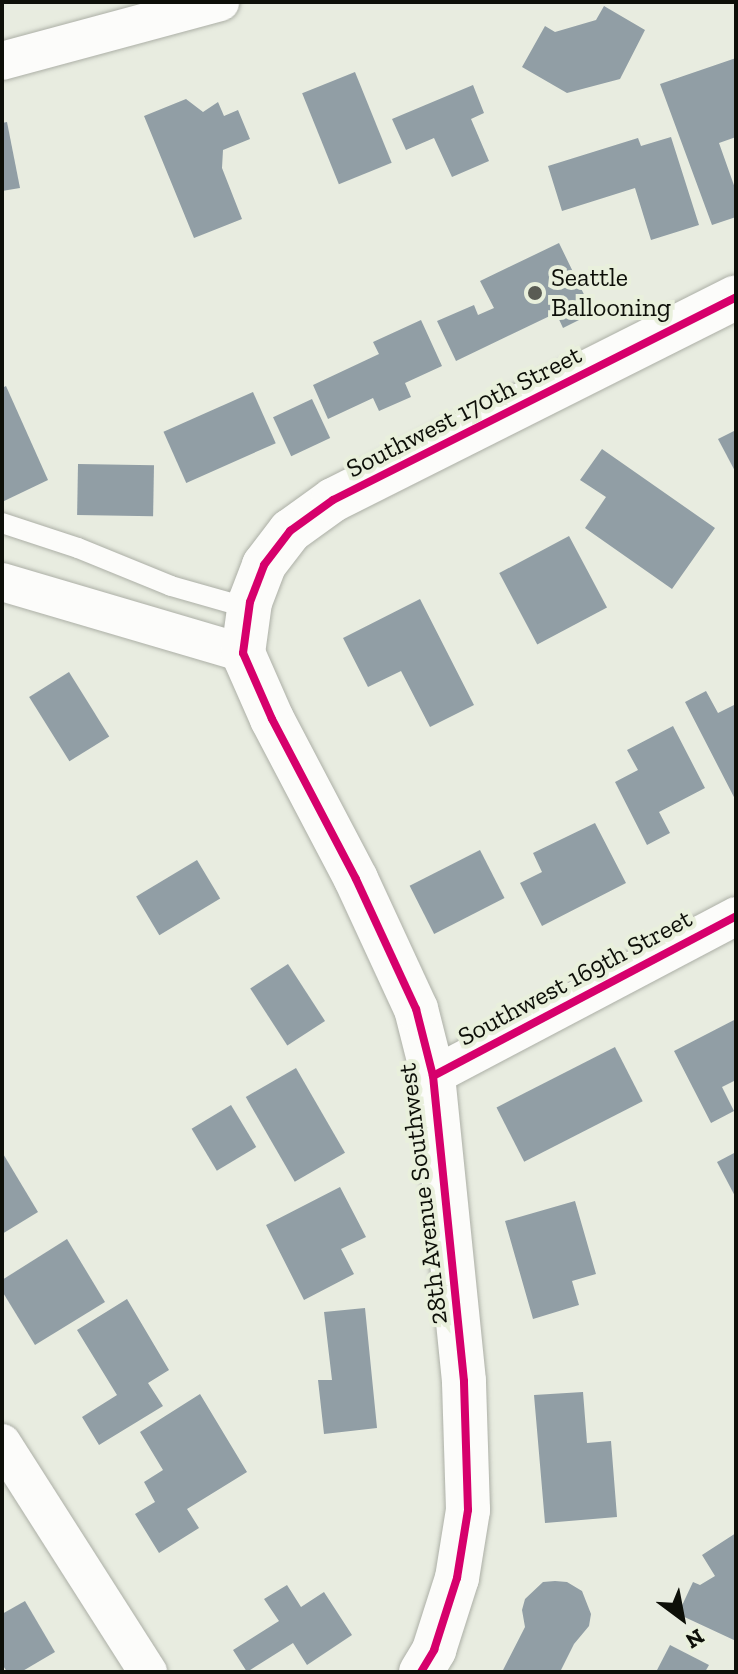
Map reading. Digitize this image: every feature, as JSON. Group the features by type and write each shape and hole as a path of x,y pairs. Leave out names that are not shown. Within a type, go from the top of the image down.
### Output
{"street":[{"path":"2,61 220,2"},
{"name":"Southwest 170th Street","path":"243,653 249,608 264,565 290,531 333,500 736,297"},
{"path":"2,582 243,653"},
{"name":"28th Avenue Southwest","path":"243,653 272,719 356,879 416,1009 433,1076 464,1381 468,1510 457,1578 434,1650 421,1672"},
{"name":"Southwest 169th Street","path":"433,1076 736,916"},
{"path":"2,1443 148,1672"}],"lane":[{"path":"2,523 171,586 249,608"}],"building":[{"path":"604,6 645,30 620,79 567,93 522,67 545,26 555,32 596,20"},
{"path":"736,58 736,137 719,143 736,191 736,217 712,225 660,84"},
{"path":"355,72 392,163 339,184 302,93"},
{"path":"473,85 484,113 471,119 489,161 452,177 434,138 406,150 392,119"},
{"path":"186,99 203,112 218,102 224,116 238,110 250,139 223,150 222,168 242,219 194,238 144,116"},
{"path":"7,122 20,188 2,191 2,123"},
{"path":"671,137 699,225 651,240 635,188 562,211 548,166 638,138 641,146"},
{"name":"Seattle Ballooning","path":"559,243 593,313 563,328 556,313 456,361 437,321 474,305 478,315 494,308 480,281"},
{"path":"421,320 442,366 405,383 411,397 379,411 373,398 328,419 313,385 379,354 373,342"},
{"path":"6,386 48,480 2,502 2,388"},
{"path":"253,392 276,443 186,483 163,432"},
{"path":"312,399 330,438 291,456 273,417"},
{"path":"736,430 736,473 718,439"},
{"path":"602,449 715,528 672,589 585,528 606,497 580,480"},
{"path":"78,464 154,465 153,516 77,515"},
{"path":"569,536 607,608 537,645 499,573"},
{"path":"420,599 474,705 430,727 401,671 368,687 343,638"},
{"path":"69,672 109,736 69,761 29,697"},
{"path":"706,691 718,713 736,704 736,801 685,702"},
{"path":"673,726 705,788 659,812 670,833 647,845 615,782 638,770 627,750"},
{"path":"595,823 626,883 542,926 520,883 542,872 533,853"},
{"path":"480,850 505,898 434,934 410,886"},
{"path":"197,860 220,899 159,935 136,897"},
{"path":"288,964 325,1021 287,1046 250,989"},
{"path":"736,1019 736,1080 722,1087 734,1111 711,1123 674,1051"},
{"path":"615,1047 643,1101 524,1162 496,1107"},
{"path":"296,1068 345,1153 295,1182 246,1097"},
{"path":"231,1105 256,1147 217,1171 192,1129"},
{"path":"2,1152 38,1212 2,1234"},
{"path":"736,1152 736,1198 717,1162"},
{"path":"340,1187 366,1237 341,1249 354,1274 304,1300 266,1225"},
{"path":"575,1201 596,1274 572,1281 579,1305 533,1319 505,1221"},
{"path":"67,1239 105,1302 35,1345 2,1291 2,1280"},
{"path":"127,1299 169,1370 148,1383 163,1406 99,1445 82,1417 117,1395 77,1330"},
{"path":"365,1308 377,1428 324,1434 318,1380 332,1380 324,1312"},
{"path":"583,1392 587,1443 611,1441 617,1517 545,1523 534,1395"},
{"path":"200,1394 247,1472 187,1509 199,1528 159,1553 135,1514 155,1502 144,1482 163,1470 140,1432"},
{"path":"736,1533 736,1641 678,1614 693,1582 700,1585 715,1576 702,1555"},
{"path":"543,1582 567,1582 582,1591 591,1614 589,1626 574,1644 560,1672 502,1672 525,1627 522,1610 525,1599"},
{"path":"287,1585 301,1607 324,1592 352,1635 307,1665 293,1643 247,1672 233,1650 279,1621 264,1599"},
{"path":"25,1601 55,1652 21,1672 7,1672 2,1664 2,1614"},
{"path":"670,1645 709,1665 705,1672 656,1672"}],"cycle path":[{"path":"421,1672 434,1650 457,1578 468,1510 464,1381 433,1076 416,1009 356,879 272,719 243,653 250,602 264,565 290,531 333,500 736,297"},
{"path":"433,1076 736,916"}],"place":[{"name":"Seattle Ballooning","path":"535,293"}]}
